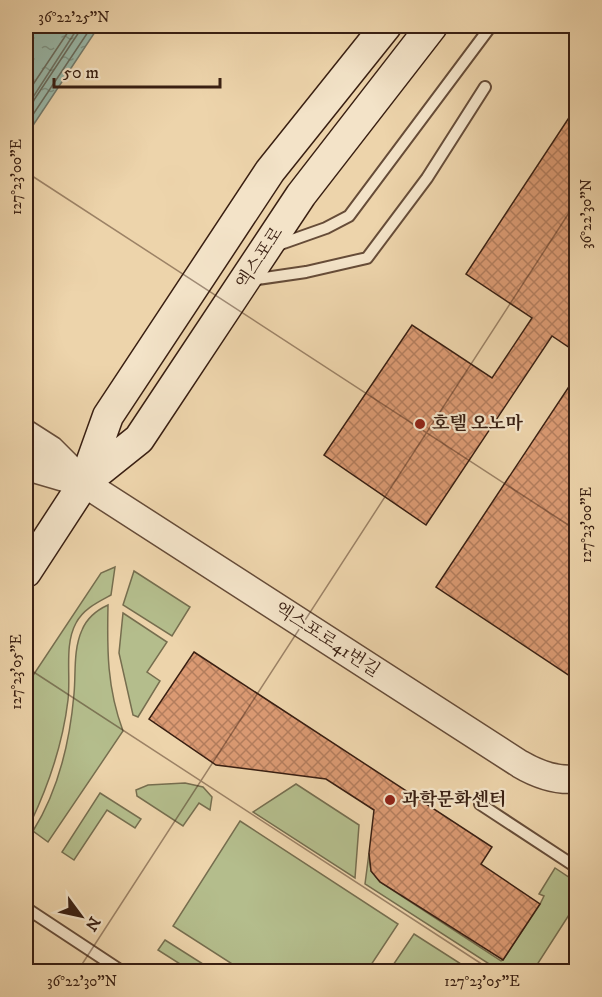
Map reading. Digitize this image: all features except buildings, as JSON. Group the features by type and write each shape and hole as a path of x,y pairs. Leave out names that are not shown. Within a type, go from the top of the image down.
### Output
{"main road":[{"name":"엑스포로","path":"26,572 84,483 108,416 270,171 386,26"},
{"name":"엑스포로","path":"84,483 139,439 301,195 432,26"}],"street":[{"name":"엑스포로41번길","path":"27,445 51,450 84,483 520,764 553,778 576,779"}],"lane":[{"path":"266,249 326,228 349,216 490,26"},
{"path":"245,282 367,258 427,178 485,87"},
{"path":"480,804 576,867"},
{"path":"26,908 123,972"}],"green space":[{"path":"115,567 111,595 91,606 76,623 72,632 69,650 69,690 63,731 44,793 31,822 26,822 26,686 101,573"},
{"path":"134,571 190,607 172,636 123,605"},
{"path":"108,605 109,669 114,700 123,731 48,842 33,831 56,782 66,747 79,638 90,618"},
{"path":"123,613 167,642 147,672 160,681 138,717 133,715 119,653"},
{"path":"185,783 203,787 212,797 210,810 199,803 183,826 137,796 136,790 148,785"},
{"path":"296,784 359,825 355,878 253,812"},
{"path":"100,793 141,819 135,828 107,810 74,860 62,852"},
{"path":"240,821 398,924 367,971 243,971 173,926"},
{"path":"369,853 371,871 380,882 501,961 540,904 544,896 539,894 555,868 576,882 576,904 533,971 500,971 365,884"},
{"path":"414,934 472,971 389,971"},
{"path":"165,940 214,971 191,971 158,950"}],"water":[{"path":"26,26 99,26 26,136"}],"place":[{"name":"호텔 오노마","path":"420,424"},
{"name":"과학문화센터","path":"390,800"}]}
